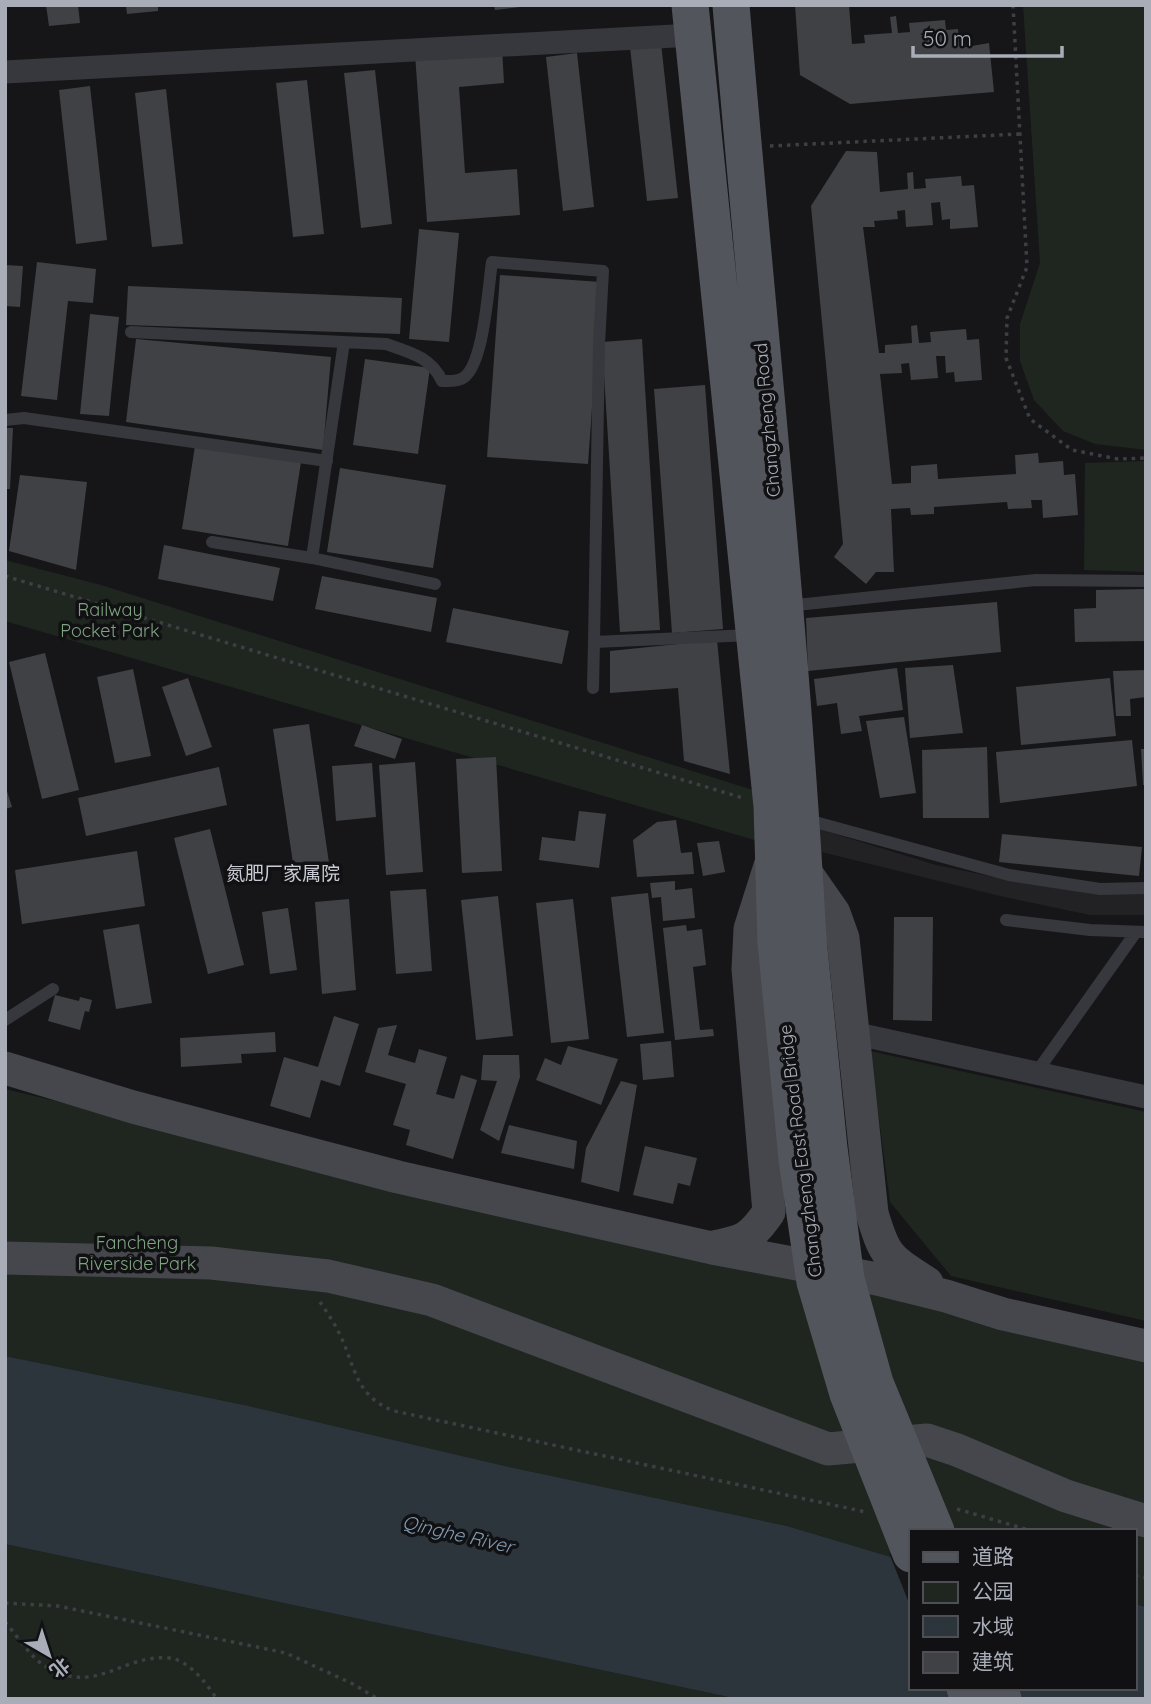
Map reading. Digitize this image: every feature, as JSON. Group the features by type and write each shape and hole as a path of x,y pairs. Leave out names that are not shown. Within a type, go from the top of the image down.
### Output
{"main road":[{"name":"Changzheng Road","path":"731,5 783,607 791,836"},
{"name":"Changzheng Road","path":"692,20 755,635 791,836"},
{"path":"791,836 792,941"},
{"name":"Changzheng East Road Bridge","path":"792,941 829,1147 846,1279 875,1382 941,1520"},
{"name":"Changzheng East Road Bridge","path":"792,941 797,1159 815,1282 848,1394 909,1548"}],"street":[{"path":"5,72 692,20"},
{"path":"791,836 834,913 843,938 877,1279"},
{"path":"774,1259 748,968 750,929 791,836"},
{"path":"853,1033 1146,1097"},
{"path":"5,1068 133,1107 398,1177 712,1248 877,1279 1003,1314 1146,1346"},
{"path":"712,1248 735,1243 754,1233 769,1212"},
{"path":"872,1213 881,1244 891,1259 946,1296"},
{"path":"5,1258 211,1263 328,1276 432,1300 828,1448 926,1440 957,1450 1066,1496 1146,1521"}],"lane":[{"path":"131,332 386,344 423,358 437,371 442,381 461,380 469,373 478,355 492,262 603,271 593,688"},
{"path":"312,558 344,342"},
{"path":"5,420 23,418 327,461"},
{"path":"212,541 312,558 435,584"},
{"path":"783,607 1036,580 1146,581"},
{"path":"594,642 755,635"},
{"path":"791,836 1100,889 1146,888"},
{"path":"1006,920 1090,930 1141,932"},
{"path":"1036,1073 1141,932"},
{"path":"5,1020 53,989"}],"path":[{"path":"1013,5 1027,267 1007,318 1006,358 1030,419 1072,450 1118,459 1146,458"},
{"path":"743,148 1020,134"},
{"path":"5,576 791,836"},
{"path":"288,1271 316,1296 339,1332 364,1390 379,1405 394,1411 867,1513"},
{"path":"941,1520 959,1508 1026,1529"},
{"path":"5,1603 58,1606 286,1653 378,1699"},
{"path":"5,1622 43,1666 77,1679 101,1675 142,1662 170,1658 205,1681 217,1699"}],"shaded area":[{"path":"809,826 936,865 1008,880 1093,894 1146,893 1146,915 1090,915 1000,896 793,845"}],"green space":[{"path":"1023,5 1146,5 1146,450 1095,444 1063,431 1034,400 1020,361 1020,324 1040,263"},
{"path":"1146,461 1146,572 1084,570 1085,463"},
{"name":"Railway Pocket Park","path":"5,560 101,585 756,791 758,841 5,621"},
{"path":"870,1051 1146,1112 1146,1321 951,1276 890,1202"},
{"name":"Fancheng Riverside Park","path":"5,1089 714,1258 1146,1354 1146,1607 1137,1605 1137,1529 909,1529 909,1562 787,1526 509,1467 249,1406 5,1356"},
{"path":"5,1544 738,1699 5,1699"}],"water":[{"name":"Qinghe River","path":"5,1356 249,1406 509,1467 787,1526 909,1562 909,1690 1137,1690 1137,1605 1146,1607 1146,1699 738,1699 5,1544"}],"pier":[{"path":"889,1553 909,1559 909,1603"}],"building":[{"path":"46,5 78,5 80,23 49,26"},
{"path":"126,5 158,5 158,11 127,14"},
{"path":"494,5 520,5 520,7 495,10"},
{"path":"795,5 849,5 852,44 865,43 864,35 892,33 890,17 896,16 898,33 910,32 909,23 945,20 946,30 958,29 960,48 989,43 994,92 850,104 800,75"},
{"path":"661,43 678,198 647,201 630,47"},
{"path":"502,48 504,83 459,87 465,173 517,169 520,215 427,222 415,54"},
{"path":"577,53 594,207 563,211 546,57"},
{"path":"375,70 392,224 361,228 344,73"},
{"path":"307,80 324,234 293,237 276,83"},
{"path":"90,86 107,240 76,244 59,90"},
{"path":"166,89 183,244 152,247 135,93"},
{"path":"846,151 877,152 880,192 908,189 907,173 913,172 914,189 926,188 925,179 961,176 962,186 974,185 978,227 950,229 950,219 942,220 940,202 931,203 933,225 906,227 905,210 897,211 898,219 874,221 875,227 863,227 879,353 885,353 885,345 912,343 911,326 917,325 919,343 931,342 930,332 966,329 967,340 979,339 982,380 955,382 954,372 946,373 945,356 936,356 938,378 911,380 909,363 901,364 902,373 880,374 892,484 911,483 911,466 937,464 938,479 1016,474 1015,455 1038,453 1039,463 1063,461 1064,475 1075,474 1078,515 1043,518 1042,500 1031,500 1032,508 1008,509 1007,502 934,507 934,514 911,515 910,508 891,509 894,572 876,572 866,584 834,557 843,544 811,206"},
{"path":"419,229 459,233 449,342 409,339"},
{"path":"37,262 96,269 93,303 68,301 57,400 21,396"},
{"path":"5,265 23,266 20,307 5,306"},
{"path":"500,275 601,282 588,464 487,457"},
{"path":"128,286 402,298 400,334 126,325"},
{"path":"90,314 119,317 109,416 80,414"},
{"path":"136,339 331,357 323,450 126,422"},
{"path":"642,339 660,630 620,632 602,342"},
{"path":"365,359 430,368 418,454 353,445"},
{"path":"705,385 723,629 672,633 654,389"},
{"path":"5,428 13,428 10,489 5,489"},
{"path":"195,446 301,462 288,546 182,529"},
{"path":"340,468 446,485 433,568 327,552"},
{"path":"20,475 87,482 76,570 9,551"},
{"path":"164,545 280,568 273,601 158,579"},
{"path":"322,576 437,598 431,632 315,609"},
{"path":"1146,589 1146,641 1075,642 1074,609 1096,608 1096,590"},
{"path":"997,602 1001,652 808,671 806,618"},
{"path":"453,608 569,631 562,664 446,642"},
{"path":"717,640 730,774 684,761 678,688 610,693 610,651"},
{"path":"45,653 79,790 42,799 9,662"},
{"path":"953,665 963,733 910,738 905,668"},
{"path":"897,668 903,710 859,716 862,731 841,734 837,703 817,706 814,679"},
{"path":"133,669 151,756 115,763 97,677"},
{"path":"1146,670 1146,697 1130,699 1131,716 1116,716 1113,671"},
{"path":"188,678 212,747 186,756 162,687"},
{"path":"1110,678 1116,736 1021,745 1016,687"},
{"path":"904,717 916,793 880,798 866,721"},
{"path":"309,724 331,877 296,883 273,729"},
{"path":"362,725 402,739 395,759 354,746"},
{"path":"1132,740 1137,786 1000,803 996,752"},
{"path":"987,747 989,818 923,818 922,750"},
{"path":"1141,749 1146,749 1146,785 1143,785"},
{"path":"496,757 502,871 462,873 456,759"},
{"path":"415,762 423,872 386,875 379,765"},
{"path":"372,763 376,817 336,821 332,766"},
{"path":"219,767 227,805 86,836 78,798"},
{"path":"5,785 12,807 5,809"},
{"path":"579,811 606,814 599,868 539,860 542,837 575,841"},
{"path":"676,820 681,853 692,852 694,874 637,877 633,840 657,822"},
{"path":"210,829 244,965 208,974 174,838"},
{"path":"1002,834 1142,847 1139,876 999,862"},
{"path":"719,841 725,872 703,876 697,843"},
{"path":"137,851 145,906 22,924 15,870"},
{"path":"675,881 675,890 692,888 695,918 663,921 661,897 652,898 650,883"},
{"path":"426,889 432,971 396,974 390,891"},
{"path":"648,893 664,1033 627,1037 611,897"},
{"path":"498,896 513,1036 476,1040 461,900"},
{"path":"349,899 356,990 322,994 315,902"},
{"path":"573,899 589,1039 551,1043 536,903"},
{"path":"288,908 297,970 270,974 262,912"},
{"path":"894,917 933,917 932,1021 893,1020"},
{"path":"139,924 152,1003 116,1009 103,930"},
{"path":"686,925 687,931 702,929 706,965 693,967 700,1030 713,1029 714,1036 675,1040 663,928"},
{"path":"55,995 79,1001 80,997 92,1000 89,1012 85,1011 80,1030 48,1021"},
{"path":"334,1016 359,1024 340,1086 321,1080 310,1118 270,1106 284,1057 318,1067"},
{"path":"397,1025 388,1055 415,1063 419,1049 447,1057 436,1094 454,1099 461,1075 477,1080 453,1159 406,1145 410,1130 393,1125 406,1084 365,1072 378,1028"},
{"path":"275,1032 276,1052 241,1054 242,1063 181,1067 180,1038"},
{"path":"671,1041 674,1077 643,1080 640,1044"},
{"path":"568,1046 618,1059 601,1105 536,1080 545,1058 561,1065"},
{"path":"483,1055 519,1055 520,1077 499,1141 480,1130 497,1081 481,1080"},
{"path":"621,1081 637,1085 619,1192 581,1182 586,1148"},
{"path":"509,1125 577,1141 574,1169 501,1153"},
{"path":"645,1146 697,1158 690,1186 678,1183 673,1204 633,1195"}],"district":[{"name":"氮肥厂家属院","path":"283,873"}]}
